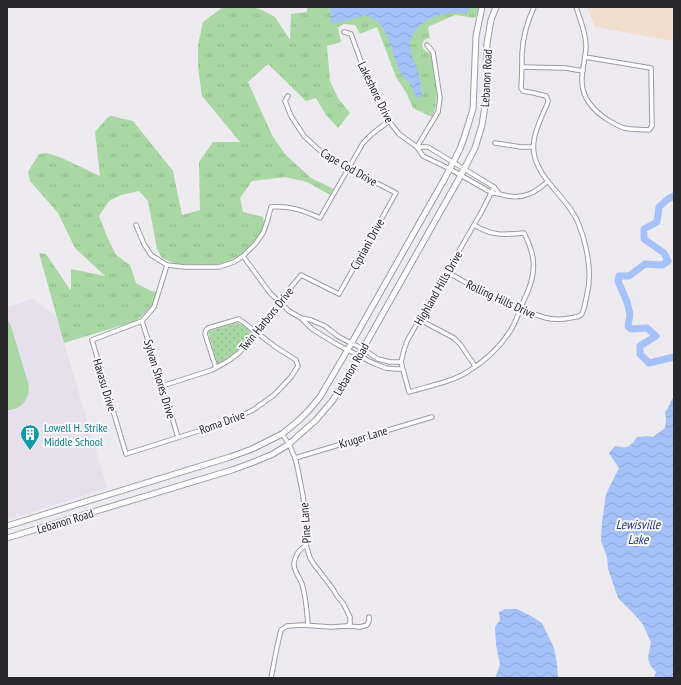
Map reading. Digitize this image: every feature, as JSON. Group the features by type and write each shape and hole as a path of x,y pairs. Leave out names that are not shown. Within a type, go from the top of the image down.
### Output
{"main road":[{"name":"Lebanon Road","path":"7,526 252,449 282,434 298,422 309,410 320,397 352,344 450,169 465,136 473,109 476,36 482,7"},
{"name":"Lebanon Road","path":"7,538 254,462 273,454 289,444 316,420 333,400 359,356 475,148 482,125 486,99 487,43 491,20 496,7"}],"street":[{"path":"492,193 515,197 526,195 537,191 548,181 539,168 533,147 536,131 548,98 522,90 522,53 524,34 534,7"},
{"path":"576,7 585,37 586,46 582,82 585,96 591,106 599,114 622,127 649,130 652,126 651,68 585,57"},
{"name":"Lakeshore Drive","path":"344,32 351,34 362,64 388,121 398,134 417,147 423,156 450,169 492,193"},
{"path":"417,147 438,112 440,98 433,52 427,45"},
{"path":"522,67 565,68 583,71"},
{"name":"Cape Cod Drive","path":"288,96 285,102 291,116 304,136 317,148 330,159 396,193"},
{"path":"136,225 144,244 151,255 167,265 186,267 219,267 234,262 243,256 256,243 263,233 271,207 284,206 308,212 320,218 363,143 388,121"},
{"path":"495,143 521,147 533,147"},
{"name":"Lakeshore Drive","path":"417,147 428,147 494,187 499,193"},
{"name":"Rolling Hills Drive","path":"447,272 497,299 542,318 566,319 581,315 583,313 588,291 589,274 586,247 578,222 572,211 565,200 548,181"},
{"name":"Highland Hills Drive","path":"475,366 469,371 454,378 409,392 401,362 407,341 474,225 494,187"},
{"name":"Cipriani Drive","path":"301,275 339,294 396,193"},
{"path":"420,320 454,338 475,366 486,359 511,329 529,289 533,273 534,260 529,243 524,233 498,235 474,225"},
{"path":"243,256 270,293 289,311 301,318 312,329 375,364 386,368 402,369"},
{"path":"142,321 154,307 167,265"},
{"name":"Twin Harbors Drive","path":"162,386 216,368 240,352 301,275"},
{"path":"301,318 311,320 325,326 339,337 378,358 390,362 401,362"},
{"path":"216,368 205,334 208,328 239,319 256,333"},
{"name":"Havasu Drive","path":"126,454 92,340 142,321"},
{"name":"Sylvan Shores Drive","path":"142,321 178,437"},
{"name":"Roma Drive","path":"126,454 230,421 253,410 274,395 292,377 298,363 296,360 256,333"},
{"name":"Kruger Lane","path":"295,458 432,417"},
{"name":"Pine Lane","path":"282,434 289,444 295,458 308,529 306,545 310,558 348,612 351,620 350,624 347,626"},
{"path":"306,545 298,553 294,563 295,569 303,584 308,625"},
{"path":"271,678 281,630 287,626 308,625 360,627 366,626 369,618"}],"shaded area":[{"path":"587,7 674,7 674,41 595,27"},
{"path":"33,299 56,316 107,488 7,520 7,307"}],"green space":[{"path":"223,7 253,7 262,10 275,17 290,40 291,14 307,12 307,7 479,7 475,18 455,15 428,28 430,38 424,40 422,45 424,50 431,54 435,78 437,94 435,110 432,117 413,108 407,94 396,77 377,27 360,34 355,25 344,24 338,27 341,42 327,46 330,81 338,98 350,113 338,128 326,115 316,98 306,101 268,64 248,82 272,135 285,154 311,178 334,189 330,195 307,182 285,177 252,181 240,198 243,212 263,217 264,223 259,236 254,243 237,257 224,263 212,265 176,264 162,258 157,249 148,201 139,191 121,195 109,201 99,216 116,255 130,265 136,283 151,291 157,292 150,309 136,321 64,343 39,253 46,254 71,291 71,269 105,276 75,248 58,213 30,181 28,172 39,154 47,153 62,158 100,176 95,132 107,118 111,116 133,121 173,171 182,215 200,210 199,162 213,142 240,142 202,96 198,67 198,45 203,22"},
{"path":"7,320 11,326 29,386 26,400 20,406 12,410 7,410"},
{"path":"237,323 249,330 252,333 251,335 232,357 217,363 208,333 209,331"}],"water":[{"path":"331,7 468,7 469,9 466,14 449,13 431,18 417,29 412,36 410,48 418,71 422,96 417,98 409,81 404,78 398,68 384,29 376,20 366,15 333,24 330,19"},
{"name":"Lewisville Lake","path":"674,397 674,678 654,678 656,672 650,665 648,658 651,642 642,623 618,598 608,569 607,557 601,541 602,522 606,494 619,468 609,453 615,446 628,446 633,443 637,437 653,437 665,428 665,412"},
{"path":"505,609 517,609 542,623 554,648 558,678 494,678 500,665 496,644 495,627 500,620 499,612"}],"waterway":[{"path":"674,196 659,207 657,222 644,229 644,239 664,253 668,261 662,265 645,264 629,276 619,276 618,281 627,302 630,314 628,326 631,329 647,328 656,336 640,346 640,354 649,363 674,357"}],"place":[{"name":"Lowell H. Strike Middle School","path":"30,451"}]}
